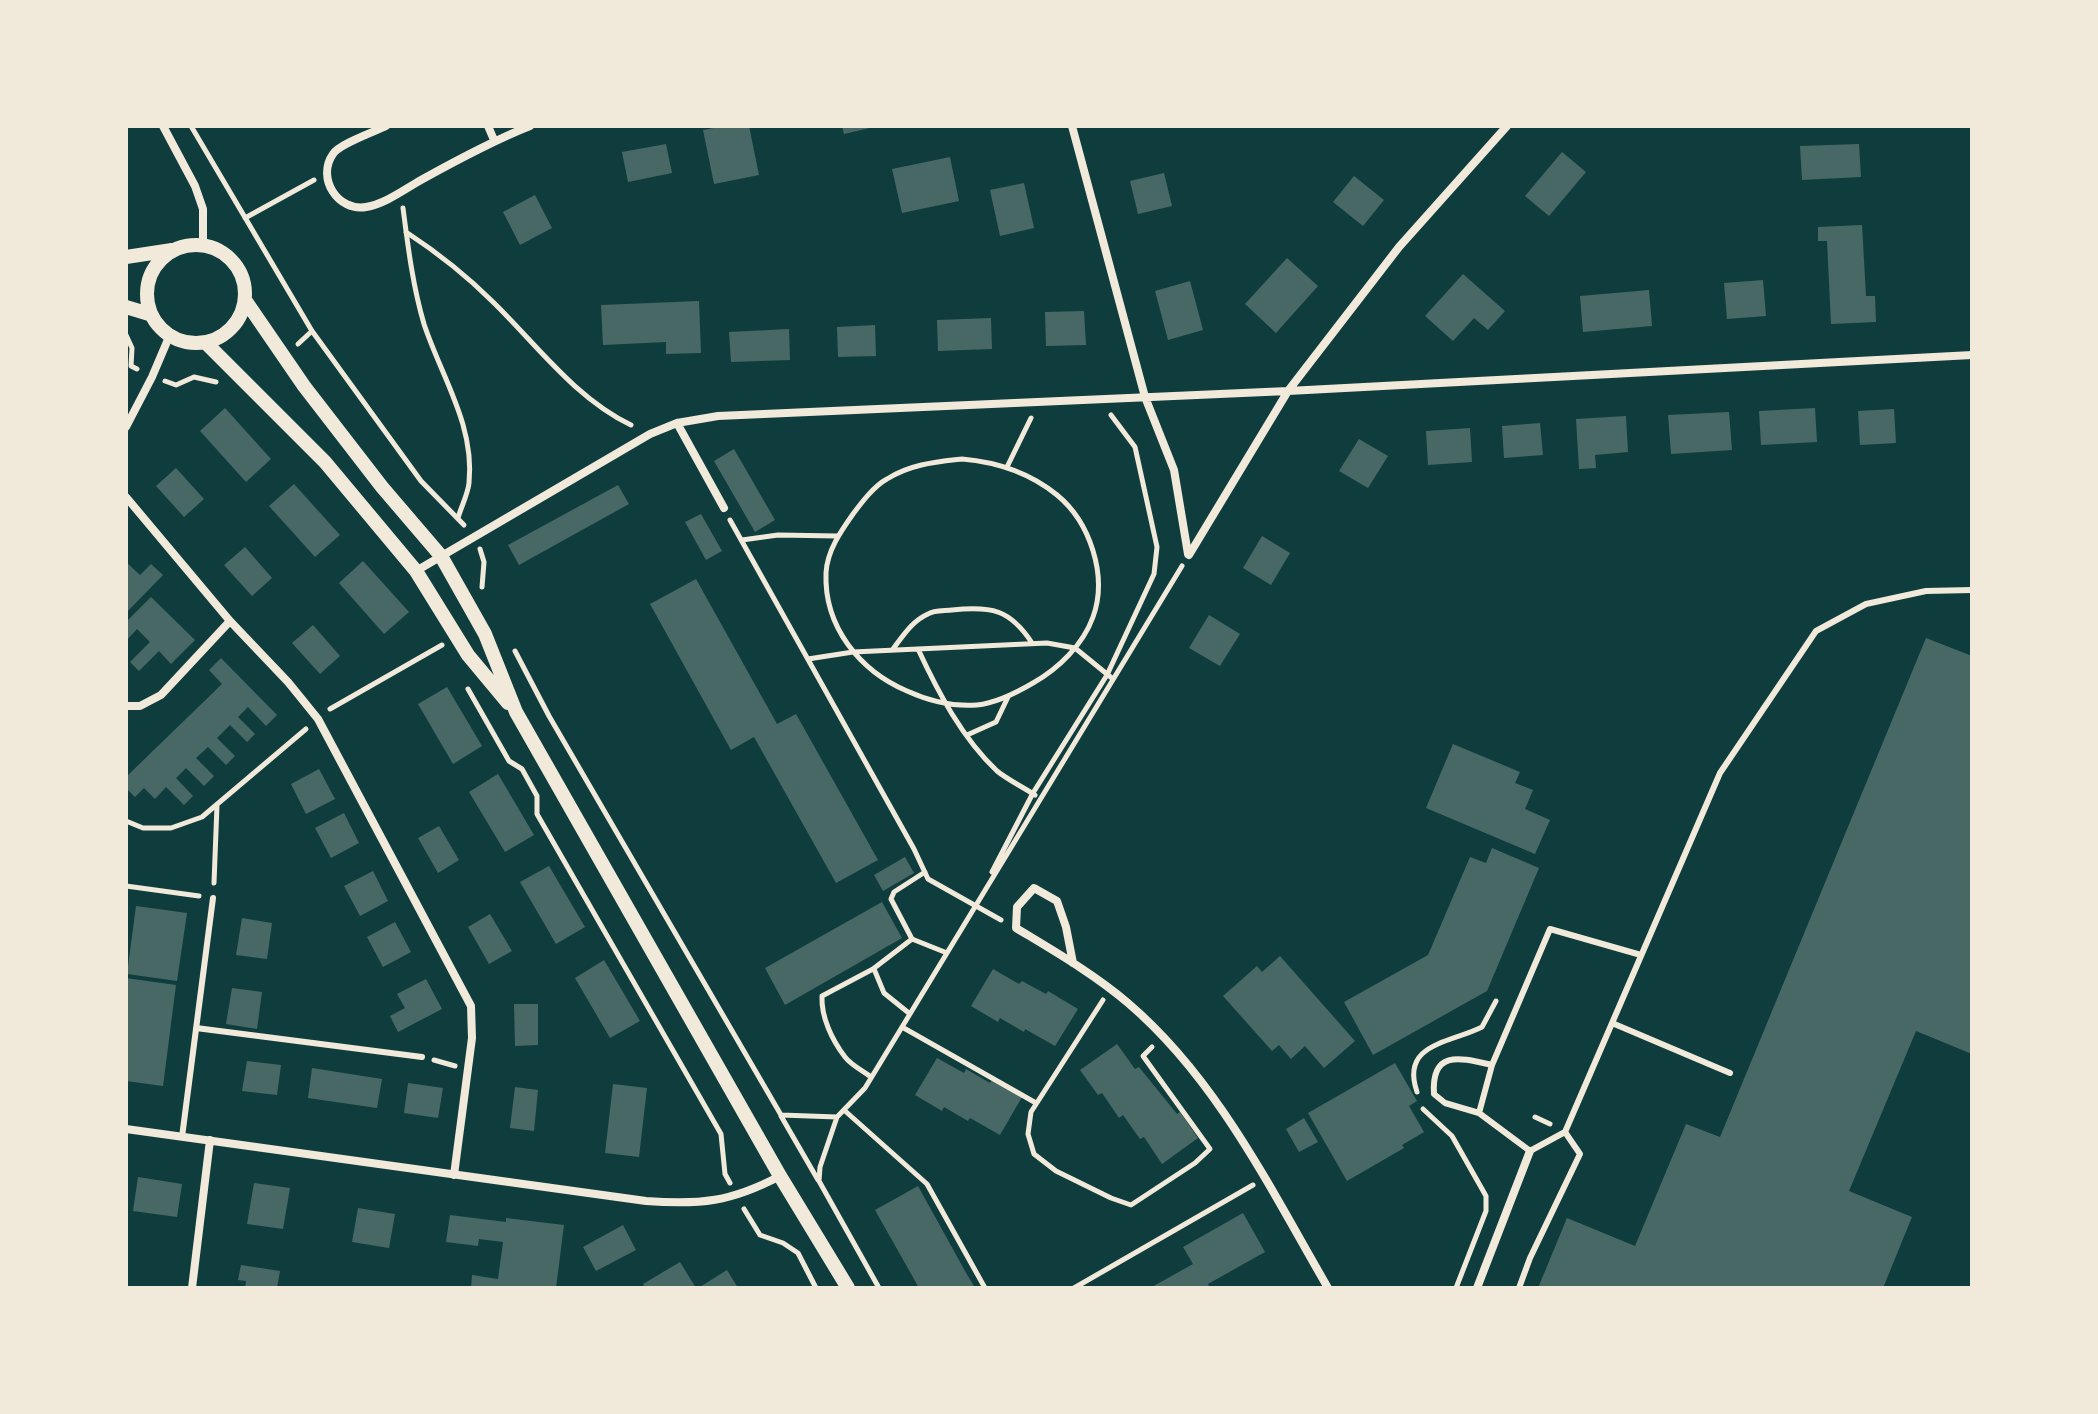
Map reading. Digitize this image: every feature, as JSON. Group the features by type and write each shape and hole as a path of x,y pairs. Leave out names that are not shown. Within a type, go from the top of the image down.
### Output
{"street":[{"path":"163,126 195,186 203,209 203,245"},
{"path":"386,126 334,151 327,166 328,182 336,197 347,206 366,207 402,191 494,140 530,126"},
{"path":"488,126 494,140"},
{"path":"1072,126 1145,397 1174,470 1189,555"},
{"path":"1189,555 1288,391 1399,247 1507,126"},
{"path":"126,257 187,245 203,245 221,251 235,264 244,281 245,300 241,315 221,337 206,343 187,343 169,337 149,314 146,296 149,277 158,262 172,250"},
{"path":"245,300 304,386 382,487 441,556 485,634 516,712 847,1288"},
{"path":"126,307 149,314"},
{"path":"126,427 169,337"},
{"path":"206,343 325,462 416,571 468,655 516,712"},
{"path":"416,571 650,434 677,423 718,416 1288,391 1972,355"},
{"path":"677,423 724,508"},
{"path":"126,497 230,621 318,719 471,1006 472,1038 454,1175"},
{"path":"126,706 140,706 161,695 230,621"},
{"path":"1073,963 1057,901 1034,888 1017,907 1016,928 1109,989 1194,1071 1265,1179 1328,1288"},
{"path":"126,1129 658,1202 721,1201 780,1176"},
{"path":"192,1288 210,1140"},
{"path":"1477,1288 1530,1151"}],"lane":[{"path":"1492,1065 1464,1059 1448,1060 1439,1065 1435,1073 1434,1094 1445,1103 1479,1113 1530,1151 1565,1132 1720,773 1816,631 1866,604 1926,591 1972,590"},
{"path":"182,1137 213,898"},
{"path":"1479,1113 1492,1065 1550,929 1641,955"},
{"path":"1612,1023 1730,1073"},
{"path":"196,1028 422,1057"},
{"path":"1519,1288 1530,1258 1580,1154 1565,1132"}],"path":[{"path":"245,218 328,173"},
{"path":"402,191 406,232 425,325 453,393 468,442 469,484 458,518"},
{"path":"406,232 449,261 586,394 616,418 650,434"},
{"path":"126,335 132,348 131,366 152,377 176,385 194,377 213,380 226,387"},
{"path":"976,906 1033,793 1107,675 1154,574 1157,547 1135,447 1112,419 1110,399"},
{"path":"1007,467 1038,402"},
{"path":"962,459 1007,467 1033,479 1059,497 1081,524 1094,554 1098,583 1093,617 1075,648 1052,672 1009,697 979,705 946,705 886,682 860,661 841,635 829,600 826,571 837,536 885,479 923,463 962,459"},
{"path":"724,508 928,879 1016,928"},
{"path":"742,540 778,535 837,536"},
{"path":"819,1181 820,1167 837,1117 865,1088 1189,555"},
{"path":"892,650 910,626 930,612 972,608 999,610 1019,624 1032,643"},
{"path":"436,631 449,655"},
{"path":"808,659 853,652 1047,643 1075,648 1113,679"},
{"path":"126,821 143,828 171,828 202,817 337,704 443,645"},
{"path":"918,649 946,705 967,735 998,772 1041,798"},
{"path":"461,677 506,756 522,769 537,796 537,814 721,1134 725,1174 760,1235 783,1243 798,1253 816,1288"},
{"path":"967,735 996,722 1009,697"},
{"path":"126,886 213,898 217,804"},
{"path":"925,872 894,892 891,899 912,939 947,953"},
{"path":"871,1077 846,1059 821,1008 822,996 873,969 912,939"},
{"path":"873,969 884,993 910,1014"},
{"path":"1109,989 1031,1112 1028,1134 1034,1154 1056,1171 1131,1205 1195,1163 1210,1149 1143,1056 1161,1036"},
{"path":"902,1027 1036,1103"},
{"path":"422,1057 468,1070"},
{"path":"844,1110 927,1184 985,1288"},
{"path":"781,1115 879,1288"},
{"path":"1456,1288 1487,1205 1486,1196 1464,1154"},
{"path":"1074,1288 1265,1179"}],"building":[{"path":"749,126 759,175 714,184 703,130"},
{"path":"842,126 874,126 874,127 844,134"},
{"path":"666,144 672,173 628,182 622,152"},
{"path":"1859,144 1861,177 1802,180 1800,146"},
{"path":"1562,152 1586,172 1549,216 1525,196"},
{"path":"950,157 959,201 902,213 892,169"},
{"path":"1164,173 1172,206 1138,214 1130,181"},
{"path":"1354,176 1384,200 1363,226 1333,202"},
{"path":"1024,183 1034,228 1000,236 990,190"},
{"path":"535,195 552,228 520,245 503,212"},
{"path":"1862,225 1866,296 1875,296 1876,322 1831,324 1827,241 1818,241 1818,227"},
{"path":"1287,258 1318,286 1276,333 1245,304"},
{"path":"1463,274 1505,311 1488,330 1474,318 1453,341 1425,316"},
{"path":"1763,280 1766,316 1727,319 1724,283"},
{"path":"1190,281 1203,330 1168,340 1155,291"},
{"path":"1649,290 1652,326 1583,332 1580,296"},
{"path":"699,301 701,353 666,354 666,342 603,345 601,305"},
{"path":"1084,311 1086,345 1046,346 1045,312"},
{"path":"991,318 992,349 938,351 937,320"},
{"path":"875,325 876,356 838,357 837,327"},
{"path":"789,329 790,360 731,362 729,332"},
{"path":"225,408 271,459 246,482 200,431"},
{"path":"1815,408 1817,442 1761,445 1759,411"},
{"path":"1894,409 1896,443 1860,445 1858,411"},
{"path":"1729,412 1732,450 1671,454 1668,415"},
{"path":"1626,416 1628,452 1595,455 1596,468 1579,469 1576,419"},
{"path":"1540,423 1543,455 1504,458 1502,426"},
{"path":"1470,428 1472,462 1428,465 1426,431"},
{"path":"1359,439 1388,456 1368,488 1339,471"},
{"path":"734,449 775,520 755,532 714,461"},
{"path":"176,468 204,499 184,517 156,486"},
{"path":"294,484 340,535 315,557 269,506"},
{"path":"618,485 629,504 519,565 508,545"},
{"path":"701,514 722,551 706,560 685,522"},
{"path":"1262,536 1290,553 1271,585 1243,568"},
{"path":"245,547 272,578 252,596 224,565"},
{"path":"363,561 409,612 384,634 339,583"},
{"path":"126,562 140,575 151,564 163,575 126,613"},
{"path":"696,579 777,724 796,714 878,860 836,883 754,737 731,750 650,604"},
{"path":"151,597 195,640 171,664 159,651 139,671 130,662 150,642 137,629 126,641 126,622"},
{"path":"1209,615 1240,634 1220,666 1189,648"},
{"path":"313,625 340,656 320,674 292,643"},
{"path":"1926,638 1972,656 1972,1054 1916,1031 1849,1191 1912,1217 1883,1288 1538,1288 1567,1218 1635,1246 1686,1124 1720,1137"},
{"path":"221,658 277,715 266,726 248,707 238,717 255,734 247,742 230,725 217,738 235,756 226,765 208,747 196,758 214,776 204,786 186,768 176,778 193,796 184,805 166,787 155,799 144,788 135,797 126,788 126,777 222,684 209,670"},
{"path":"447,687 482,746 453,764 418,704"},
{"path":"1453,744 1520,772 1515,783 1533,790 1525,809 1550,820 1535,854 1426,808"},
{"path":"319,769 335,799 306,814 291,784"},
{"path":"498,774 534,835 505,852 469,792"},
{"path":"344,813 359,843 331,858 315,828"},
{"path":"439,826 459,860 438,873 418,838"},
{"path":"1492,848 1539,868 1487,991 1373,1055 1344,1002 1428,955 1470,857 1486,863"},
{"path":"905,857 914,873 883,891 874,875"},
{"path":"549,866 585,927 556,944 520,882"},
{"path":"373,871 388,901 360,916 344,886"},
{"path":"882,902 902,938 785,1005 765,968"},
{"path":"136,906 187,913 177,981 127,974"},
{"path":"490,914 512,951 489,964 468,927"},
{"path":"242,918 272,923 267,959 236,955"},
{"path":"395,922 411,952 383,967 367,937"},
{"path":"1280,956 1355,1041 1324,1068 1305,1046 1291,1059 1279,1045 1272,1051 1223,996 1257,966 1262,972"},
{"path":"604,960 640,1021 610,1038 575,978"},
{"path":"993,969 1019,984 1022,981 1046,994 1048,991 1078,1009 1055,1046 1000,1018 998,1022 971,1006"},
{"path":"126,978 176,985 163,1086 126,1081"},
{"path":"426,979 442,1009 398,1032 390,1016 405,1008 397,994"},
{"path":"232,988 262,992 257,1029 226,1024"},
{"path":"514,1004 538,1004 538,1045 515,1046"},
{"path":"1117,1044 1135,1069 1139,1067 1177,1114 1180,1112 1198,1138 1162,1164 1144,1137 1140,1139 1123,1115 1119,1118 1102,1093 1098,1095 1080,1070"},
{"path":"937,1058 964,1073 966,1069 990,1083 992,1079 1022,1097 1000,1135 944,1107 942,1111 915,1095"},
{"path":"247,1061 281,1065 277,1095 242,1091"},
{"path":"1395,1063 1417,1101 1409,1106 1424,1132 1402,1145 1404,1148 1347,1181 1308,1113"},
{"path":"312,1068 382,1079 377,1108 308,1098"},
{"path":"408,1083 443,1088 438,1118 404,1113"},
{"path":"613,1084 647,1088 639,1157 605,1153"},
{"path":"515,1087 538,1090 534,1131 510,1128"},
{"path":"1304,1118 1318,1142 1299,1152 1286,1129"},
{"path":"138,1177 182,1184 177,1217 133,1211"},
{"path":"254,1183 290,1188 283,1229 247,1224"},
{"path":"918,1186 975,1288 919,1288 875,1210"},
{"path":"358,1208 395,1214 389,1248 352,1242"},
{"path":"1243,1213 1265,1252 1208,1284 1210,1288 1150,1288 1193,1264 1183,1247"},
{"path":"450,1215 564,1225 556,1288 471,1288 472,1275 498,1279 503,1242 479,1239 478,1246 446,1242"},
{"path":"623,1225 636,1250 596,1271 583,1247"},
{"path":"680,1262 696,1288 645,1288 643,1284"},
{"path":"241,1265 280,1271 277,1288 245,1288 246,1281 238,1280"},
{"path":"727,1270 738,1288 697,1288 703,1285"}]}
